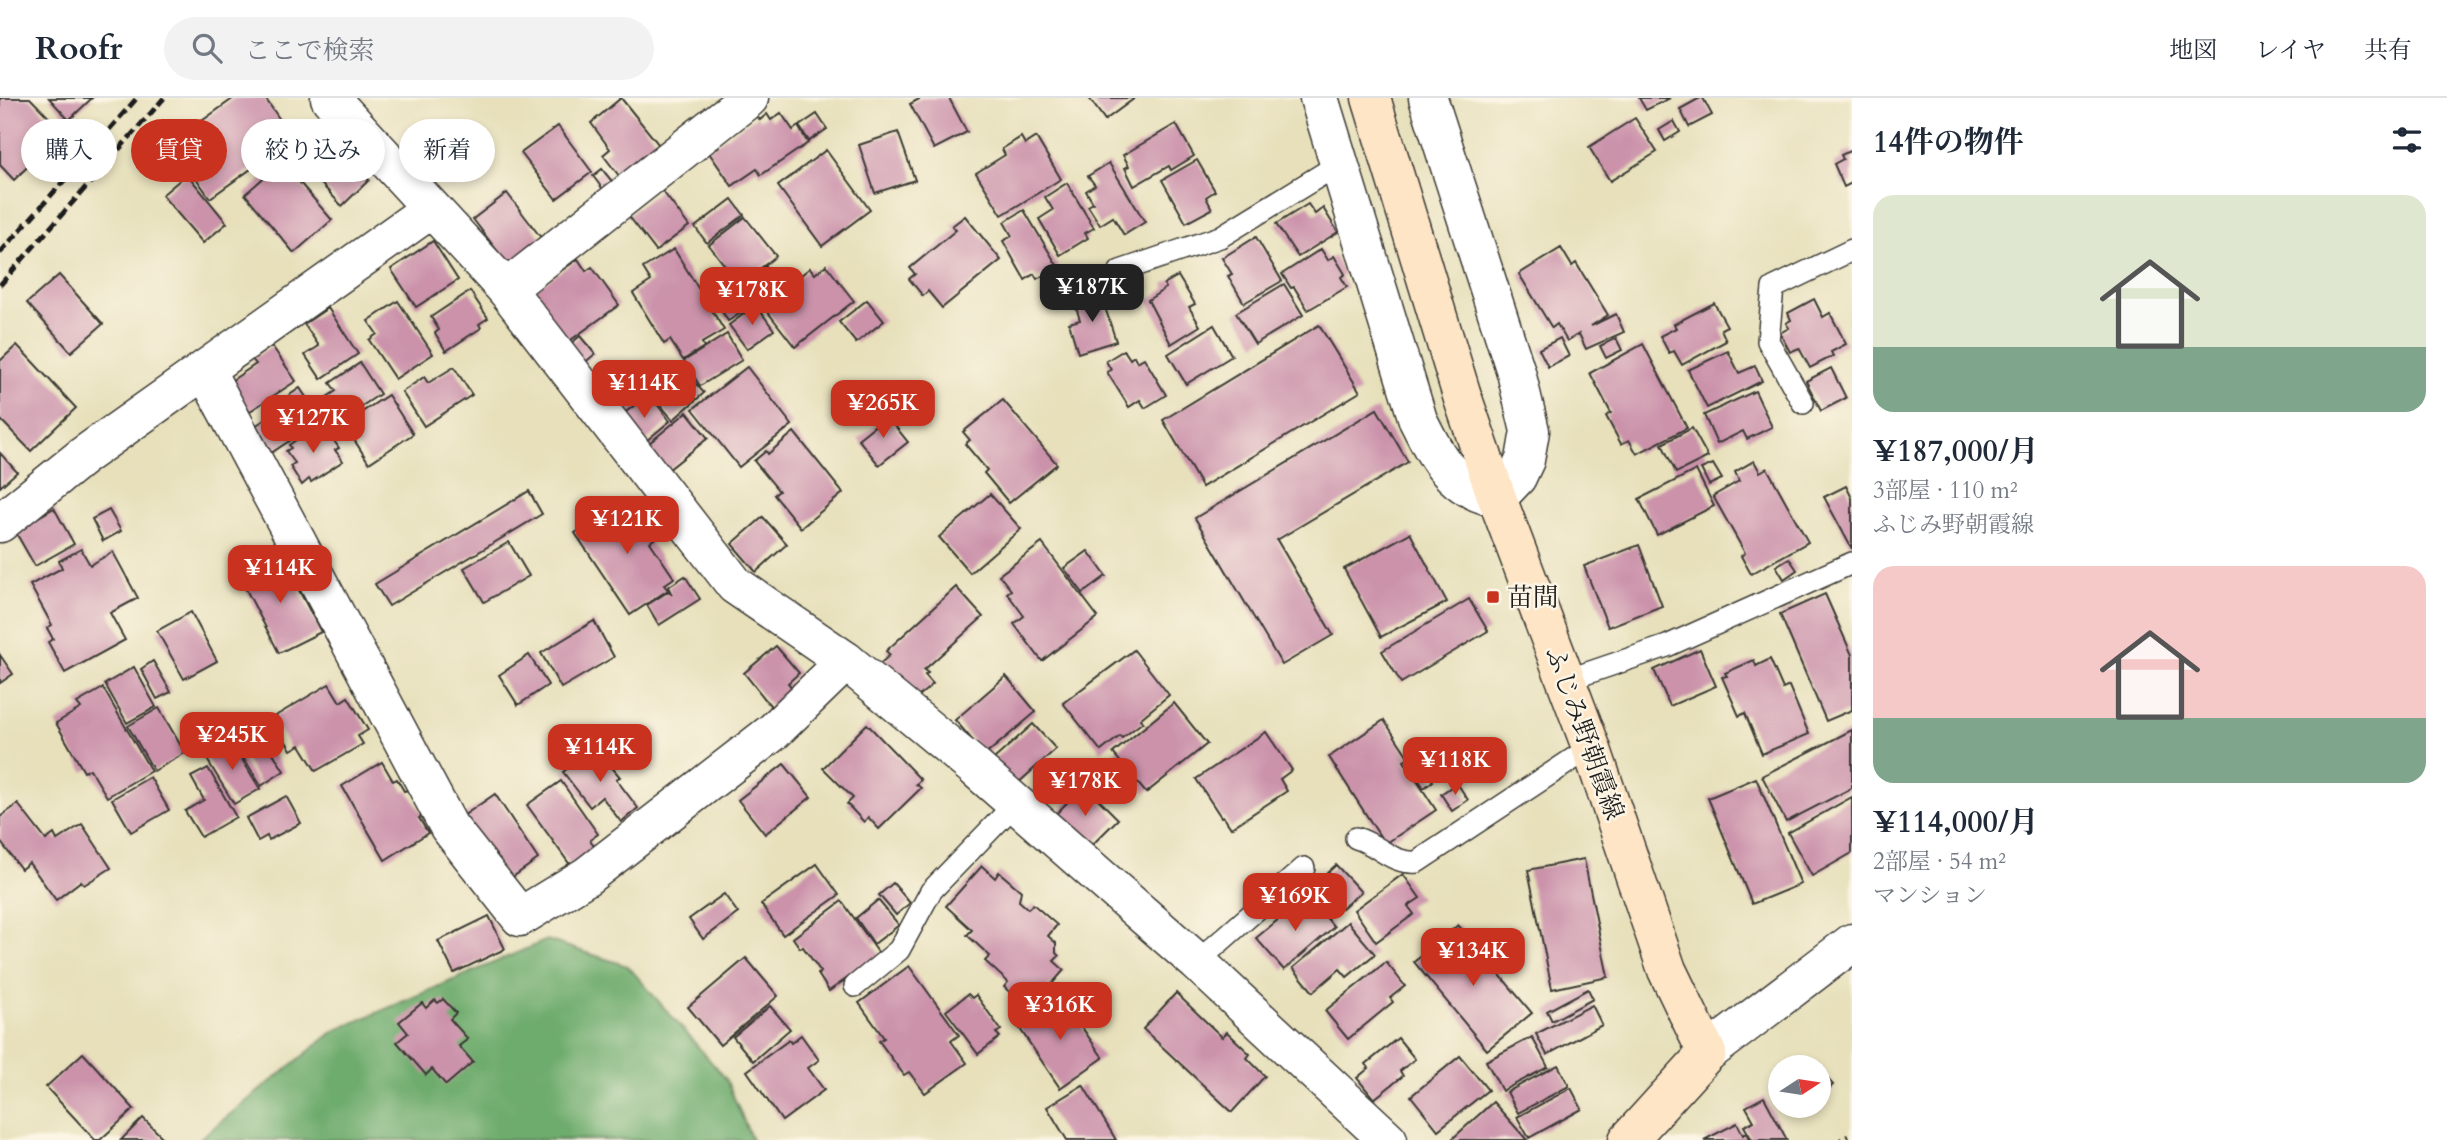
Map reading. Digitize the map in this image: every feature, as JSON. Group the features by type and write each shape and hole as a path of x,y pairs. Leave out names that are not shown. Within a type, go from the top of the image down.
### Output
{"main road":[{"name":"ふじみ野朝霞線","path":"1371,98 1497,498 1567,680 1667,970 1707,1053"},
{"path":"1628,1140 1707,1053"}],"street":[{"path":"330,98 506,289 734,585 846,661 1016,803 1197,962 1388,1140"},
{"path":"506,289 749,98"},
{"path":"1319,98 1418,420 1443,468 1463,485 1483,495 1497,498 1517,477 1525,460 1530,430 1516,372 1428,98"},
{"path":"0,523 83,456 430,209"},
{"path":"205,370 449,827 520,917 587,876 773,732 846,661"},
{"path":"1707,1053 1852,943"}],"lane":[{"path":"1120,271 1220,237 1339,164"},
{"path":"1803,403 1768,341 1773,288 1852,250"},
{"path":"1567,680 1667,646 1852,563"},
{"path":"1356,838 1369,842 1394,859 1405,863 1417,862 1591,747"},
{"path":"855,986 899,950 931,891 1016,803"},
{"path":"1197,962 1304,868"}],"path":[{"path":"1840,1140 1852,1133"}],"green space":[{"path":"547,940 628,966 726,1079 752,1140 198,1140 334,1031"}],"building":[{"path":"0,98 30,98 50,119 21,119 21,173 14,180 0,165"},
{"path":"49,98 92,98 70,119"},
{"path":"234,98 265,98 279,119 241,119 241,176 210,198 199,182 227,182 227,119 205,119"},
{"path":"621,98 659,145 620,177 603,155 610,149 591,123"},
{"path":"921,98 949,98 967,132 934,149 910,104"},
{"path":"1089,98 1135,98 1105,120"},
{"path":"1639,98 1670,98 1646,110"},
{"path":"1703,98 1712,115 1689,127 1680,109"},
{"path":"781,113 793,130 798,126 808,143 761,175 757,169 732,186 707,150 757,116 760,120 767,114 771,120"},
{"path":"817,114 827,129 809,141 799,126"},
{"path":"1635,118 1657,152 1610,181 1589,147"},
{"path":"1674,121 1680,132 1665,141 1659,130"},
{"path":"1176,124 1194,156 1171,170 1169,166 1134,186 1125,168 1129,166 1123,155"},
{"path":"558,126 592,172 556,199 521,153"},
{"path":"898,132 915,180 875,193 859,145"},
{"path":"1021,137 1025,144 1036,137 1061,179 1002,215 976,173 1005,155 1002,149"},
{"path":"826,150 870,210 822,246 778,186"},
{"path":"1852,150 1852,183 1844,187 1834,164 1843,159 1841,155"},
{"path":"1197,160 1215,191 1206,197 1212,209 1186,223 1162,180"},
{"path":"1109,163 1145,222 1124,235 1113,217 1100,225 1088,206 1093,203 1086,191 1095,185 1088,176"},
{"path":"602,169 615,185 605,192 593,176"},
{"path":"177,182 194,182 227,223 203,243 162,195"},
{"path":"259,182 299,182 332,220 294,253 245,194"},
{"path":"320,182 367,182 342,206"},
{"path":"1067,183 1094,228 1085,233 1088,238 1060,255 1039,219 1053,210 1045,197"},
{"path":"661,189 689,226 656,251 628,215"},
{"path":"507,193 542,239 508,265 473,219"},
{"path":"732,199 744,215 707,243 695,227"},
{"path":"1308,204 1315,214 1323,208 1338,232 1298,257 1276,224"},
{"path":"1024,210 1058,267 1037,279 1034,274 1025,280 1003,241 1012,236 1004,222"},
{"path":"965,216 1001,260 942,308 928,291 923,296 909,279 915,274 910,268 956,230 952,226"},
{"path":"745,217 776,256 740,285 709,245"},
{"path":"1256,237 1282,281 1244,303 1228,276 1232,274 1222,258"},
{"path":"433,241 458,280 416,307 391,269"},
{"path":"1561,248 1572,266 1576,263 1608,315 1591,326 1616,314 1624,332 1586,349 1579,334 1567,341 1557,324 1552,328 1519,274"},
{"path":"674,249 724,330 702,343 704,347 683,360 670,340 664,344 633,293 651,281 643,268"},
{"path":"1321,249 1328,260 1334,256 1345,274 1341,277 1347,287 1308,310 1294,287 1291,288 1282,274"},
{"path":"578,259 586,271 592,267 619,305 568,342 532,291"},
{"path":"826,265 854,301 795,347 767,311 779,302 775,296 810,268 815,274"},
{"path":"766,266 778,282 759,296 747,281"},
{"path":"59,275 103,324 71,352 27,303"},
{"path":"1178,276 1195,304 1189,307 1200,326 1171,344 1148,300 1166,288 1164,284"},
{"path":"1284,284 1303,315 1255,344 1236,313"},
{"path":"739,285 755,304 728,321 715,300"},
{"path":"470,291 488,318 479,324 481,328 446,351 435,333 439,330 431,317"},
{"path":"1100,292 1116,341 1078,353 1069,323 1080,320 1074,301"},
{"path":"1814,299 1823,317 1830,313 1846,344 1831,352 1833,356 1810,368 1799,348 1790,352 1780,333 1789,328 1786,323 1791,320 1788,313"},
{"path":"867,300 884,321 856,343 839,322"},
{"path":"398,301 433,354 395,379 369,340 377,334 368,321"},
{"path":"1714,303 1727,326 1721,329 1726,341 1682,365 1674,351 1669,353 1660,336 1676,328 1674,324"},
{"path":"756,305 774,330 747,349 729,325"},
{"path":"328,308 358,354 321,379 305,355 319,346 304,324"},
{"path":"1214,325 1232,356 1186,384 1168,354"},
{"path":"1319,325 1360,392 1202,487 1163,420"},
{"path":"727,334 742,360 700,386 684,361"},
{"path":"580,336 595,354 582,365 567,347"},
{"path":"1560,338 1569,356 1548,367 1539,349"},
{"path":"1616,338 1622,350 1606,358 1600,346"},
{"path":"1643,344 1687,428 1637,454 1629,440 1621,444 1606,416 1611,413 1590,373"},
{"path":"17,345 76,408 31,451 0,419 0,361"},
{"path":"272,346 296,381 247,413 228,383 256,364 252,359"},
{"path":"1124,350 1130,359 1134,356 1137,362 1144,358 1166,395 1145,408 1140,400 1129,407 1107,372 1111,370 1106,361"},
{"path":"1728,351 1739,373 1755,366 1762,381 1707,408 1688,370"},
{"path":"360,363 380,394 330,427 315,405 336,391 330,383"},
{"path":"454,367 472,395 424,426 402,392 424,377 428,383"},
{"path":"747,367 792,425 739,467 693,409"},
{"path":"1831,368 1846,398 1821,411 1806,381"},
{"path":"680,370 704,393 673,420 651,394"},
{"path":"300,388 321,420 271,453 255,426 275,413 272,407"},
{"path":"1755,391 1772,427 1747,439 1743,431 1717,444 1704,415"},
{"path":"649,394 670,421 640,446 617,419"},
{"path":"388,395 413,434 369,463 344,424"},
{"path":"1003,400 1057,464 1009,503 984,473 987,470 965,444 970,440 963,432"},
{"path":"1377,409 1408,462 1277,540 1333,635 1282,665 1195,518"},
{"path":"687,412 708,438 663,474 642,449"},
{"path":"887,416 908,442 879,465 858,439"},
{"path":"316,426 323,436 328,432 339,448 335,450 343,461 302,485 290,466 295,463 286,451 291,448 289,445"},
{"path":"1692,428 1708,457 1676,473 1662,444"},
{"path":"794,432 843,493 801,528 774,495 779,491 754,461 766,451 768,454"},
{"path":"0,453 17,472 0,487"},
{"path":"1754,461 1760,472 1767,468 1808,542 1751,574 1741,556 1745,553 1713,496 1739,481 1735,472"},
{"path":"1713,464 1722,479 1709,485 1701,469"},
{"path":"1696,470 1714,506 1657,535 1639,499"},
{"path":"1846,486 1852,498 1852,549 1824,497"},
{"path":"529,491 542,514 389,606 375,584"},
{"path":"990,494 1021,529 970,573 939,537"},
{"path":"622,501 638,525 652,515 664,532 650,542 674,578 664,585 668,590 630,615 575,533"},
{"path":"54,508 74,544 35,566 15,531"},
{"path":"109,510 121,531 103,541 92,519"},
{"path":"763,517 787,544 756,572 732,544"},
{"path":"1410,533 1447,602 1381,637 1344,569"},
{"path":"509,542 529,576 484,602 464,568"},
{"path":"1042,543 1098,617 1042,661 1014,624 1024,616 1007,593 1011,590 999,575"},
{"path":"1639,545 1662,606 1608,627 1584,566"},
{"path":"81,549 90,565 113,552 138,598 110,613 125,640 65,673 48,642 53,639 47,628 52,625 30,585 62,568 59,561"},
{"path":"1088,551 1106,576 1083,593 1064,568"},
{"path":"281,556 321,632 279,653 240,578"},
{"path":"1789,558 1797,570 1784,579 1776,566"},
{"path":"685,576 700,599 659,625 647,605 669,591 672,595 668,587"},
{"path":"956,587 983,617 924,670 933,684 911,703 875,668 890,655 886,651"},
{"path":"1825,594 1852,655 1852,710 1826,721 1780,614"},
{"path":"1469,599 1488,631 1401,683 1382,651"},
{"path":"191,612 217,661 184,679 157,631"},
{"path":"594,621 614,657 561,688 541,653"},
{"path":"776,646 799,673 788,683 795,691 773,709 744,673"},
{"path":"1700,649 1716,686 1670,706 1654,670"},
{"path":"1134,650 1169,695 1140,719 1143,722 1101,751 1063,703"},
{"path":"0,655 13,674 0,683"},
{"path":"529,655 548,685 518,705 499,675"},
{"path":"1770,659 1783,689 1789,686 1809,734 1762,754 1745,713 1739,716 1722,677 1727,676 1725,673 1754,660 1756,666"},
{"path":"153,661 171,692 157,699 141,669"},
{"path":"134,667 156,707 127,723 105,684"},
{"path":"1006,676 1036,712 985,755 955,720"},
{"path":"329,684 340,702 348,697 368,730 358,736 363,744 316,771 300,745 291,750 272,718"},
{"path":"103,688 151,771 107,797 90,769 84,772 56,723 81,708 77,703"},
{"path":"1174,703 1207,744 1146,793 1113,753"},
{"path":"159,708 185,753 154,771 128,726"},
{"path":"1384,720 1409,758 1404,761 1436,810 1385,844 1329,757"},
{"path":"867,724 921,780 916,784 921,788 879,829 868,817 864,822 847,804 853,798 823,768"},
{"path":"1033,724 1056,749 1017,784 994,759"},
{"path":"1852,730 1852,788 1786,822 1762,776"},
{"path":"1266,732 1292,770 1280,779 1287,791 1231,828 1196,779"},
{"path":"262,735 284,771 261,786 239,750"},
{"path":"231,741 260,789 234,804 205,756"},
{"path":"595,747 620,777 616,779 638,808 621,822 602,797 590,807 563,772"},
{"path":"382,762 393,781 397,779 404,791 408,790 423,815 419,818 428,833 385,860 342,786"},
{"path":"1421,762 1433,781 1424,788 1411,769"},
{"path":"784,764 811,797 765,834 738,800"},
{"path":"208,768 236,817 201,837 185,811 204,800 191,777"},
{"path":"150,777 169,810 131,832 112,799"},
{"path":"1756,778 1801,884 1752,904 1708,798"},
{"path":"561,781 598,834 590,840 595,848 571,866 527,805"},
{"path":"1457,783 1468,800 1452,811 1441,794"},
{"path":"1084,785 1118,819 1087,850 1053,817"},
{"path":"495,794 538,859 507,881 463,816"},
{"path":"286,796 301,823 269,840 267,836 258,841 246,818"},
{"path":"1852,797 1852,853 1812,876 1788,833"},
{"path":"18,804 46,840 54,834 57,840 82,824 111,868 84,885 81,881 56,900 29,863 21,869 0,841 0,817"},
{"path":"1584,859 1608,977 1552,989 1528,870"},
{"path":"817,864 839,895 783,935 761,904"},
{"path":"1336,865 1361,892 1342,908 1318,881"},
{"path":"982,866 995,878 999,872 1021,891 1019,901 1028,909 1033,904 1057,925 1048,936 1056,943 1056,953 1059,956 1054,961 1064,970 1029,1010 1004,987 1008,982 985,961 990,956 967,935 972,930 946,906"},
{"path":"1403,874 1420,898 1408,906 1414,914 1376,942 1354,910"},
{"path":"893,883 910,903 896,915 879,895"},
{"path":"724,894 738,913 703,939 689,919"},
{"path":"1308,895 1334,927 1284,970 1256,938"},
{"path":"878,900 899,925 874,944 856,918"},
{"path":"842,901 880,955 829,991 818,974 821,972 793,938"},
{"path":"489,916 505,949 454,973 438,941"},
{"path":"1348,922 1375,954 1347,977 1340,969 1313,992 1293,968"},
{"path":"1458,925 1532,1013 1487,1050 1414,962"},
{"path":"746,958 778,996 720,1045 688,1007"},
{"path":"1386,962 1405,986 1390,998 1393,1002 1348,1039 1325,1011"},
{"path":"909,966 959,1035 951,1041 967,1063 925,1093 909,1072 904,1075 879,1041 884,1038 859,1003"},
{"path":"1588,989 1593,999 1552,1021 1547,1011"},
{"path":"1176,993 1222,1037 1227,1032 1250,1054 1247,1058 1265,1076 1232,1112 1143,1029"},
{"path":"968,994 972,998 976,995 1001,1030 996,1033 1000,1037 978,1054 946,1011"},
{"path":"1061,997 1103,1058 1060,1088 1018,1026"},
{"path":"443,999 456,1013 450,1019 468,1039 459,1046 473,1062 446,1085 432,1069 426,1075 397,1042 408,1033 399,1022 422,1003 426,1008 435,1000 438,1003"},
{"path":"1592,1005 1602,1025 1547,1055 1536,1034"},
{"path":"770,1006 790,1029 753,1061 733,1037"},
{"path":"801,1035 819,1060 808,1068 824,1090 782,1121 747,1071 789,1040 791,1043"},
{"path":"1532,1037 1548,1067 1502,1091 1486,1061"},
{"path":"1398,1038 1415,1059 1400,1071 1403,1076 1374,1099 1357,1078 1369,1068 1366,1064"},
{"path":"83,1053 134,1109 100,1140 95,1140 46,1087"},
{"path":"1460,1056 1488,1090 1438,1130 1411,1096"},
{"path":"1558,1065 1569,1086 1518,1113 1507,1092"},
{"path":"1083,1085 1116,1140 1067,1140 1047,1107"},
{"path":"1571,1088 1582,1109 1529,1138 1517,1117"},
{"path":"1764,1097 1768,1104 1768,1118 1775,1118 1787,1140 1752,1140 1744,1126 1754,1121 1746,1107"},
{"path":"1493,1102 1527,1140 1451,1140"},
{"path":"143,1118 165,1140 121,1140"},
{"path":"1737,1123 1743,1135 1746,1133 1750,1140 1704,1140"}],"railway":[{"path":"0,253 137,98"},
{"path":"0,285 164,98"}],"place":[{"name":"苗間","path":"1493,597"}]}
